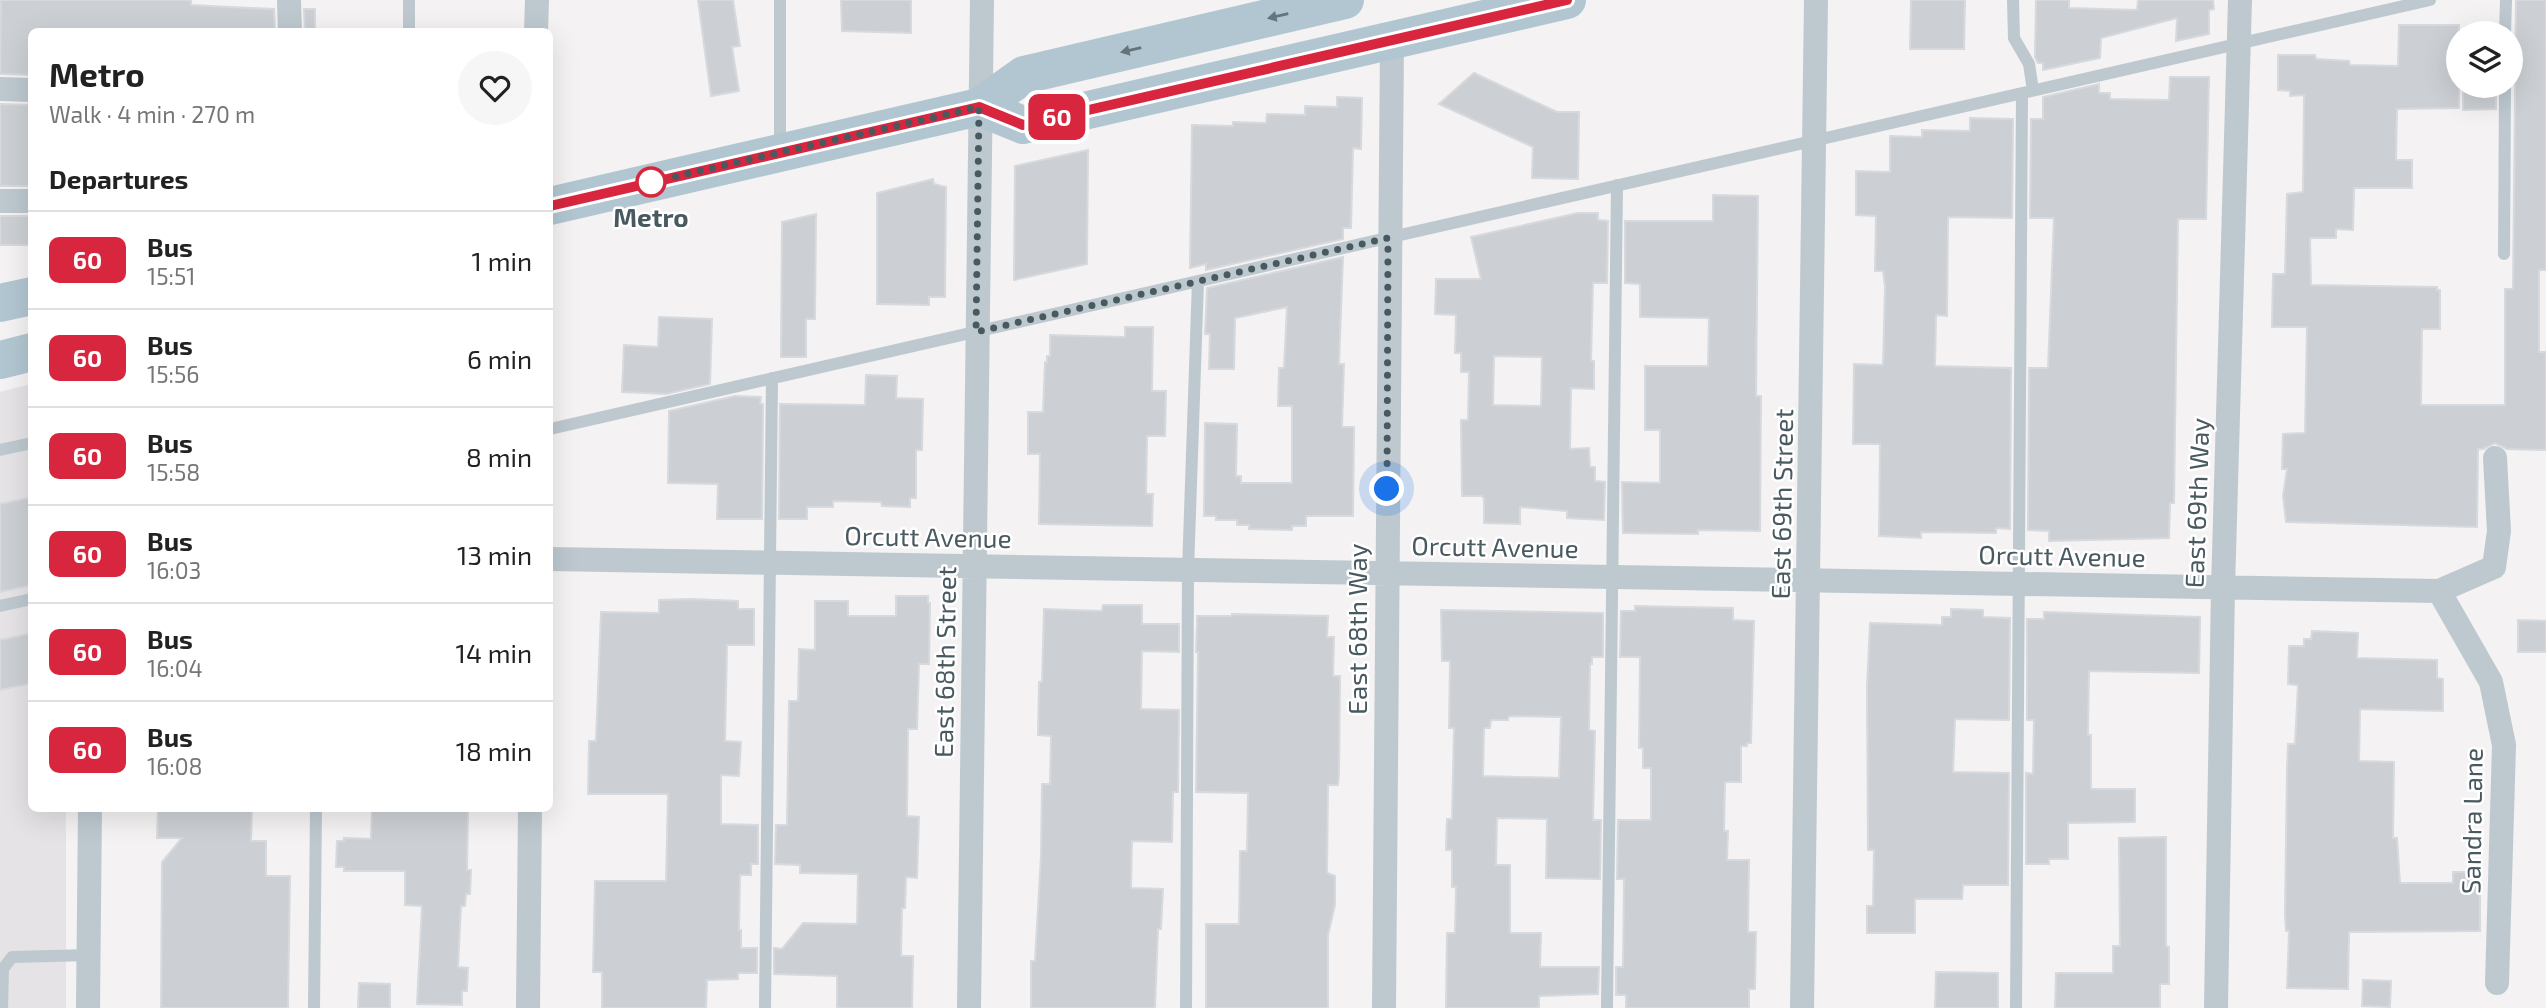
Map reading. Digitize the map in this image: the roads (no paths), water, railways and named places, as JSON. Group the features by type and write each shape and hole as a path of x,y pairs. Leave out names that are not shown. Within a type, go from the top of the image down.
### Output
{"main road":[{"path":"553,205 979,107 1024,75 1345,0"},
{"path":"979,107 1023,125 1567,0"},
{"path":"0,303 28,297"},
{"path":"0,360 28,353"}],"street":[{"path":"289,0 290,28"},
{"path":"536,28 537,0"},
{"name":"East 68th Street","path":"969,1008 982,0"},
{"name":"East 69th Street","path":"1802,1008 1816,0"},
{"name":"East 69th Way","path":"2216,1008 2223,588 2240,0"},
{"name":"East 68th Way","path":"1384,1008 1388,238 1392,41"},
{"path":"0,89 28,90"},
{"path":"0,201 28,201"},
{"path":"2439,591 2494,567 2499,531 2495,458"},
{"name":"Orcutt Avenue","path":"553,559 2439,591"},
{"name":"Sandra Lane","path":"2439,591 2491,682 2504,745 2497,983"},
{"path":"88,1008 90,812"},
{"path":"528,1008 530,812"}],"lane":[{"path":"409,0 410,28"},
{"path":"780,0 780,153"},
{"path":"2013,0 2014,38 2028,64 2018,584 2016,1008"},
{"path":"553,428 2430,0"},
{"path":"2505,21 2506,0"},
{"path":"2504,254 2505,98"},
{"path":"1607,1008 1617,185"},
{"path":"1186,1008 1188,570 1198,281"},
{"path":"765,1008 772,378"},
{"path":"0,450 28,444"},
{"path":"0,606 28,599"},
{"path":"314,1008 316,812"},
{"path":"2,1008 3,969 12,957 89,956"}],"place":[{"name":"Metro","path":"651,182"}]}
